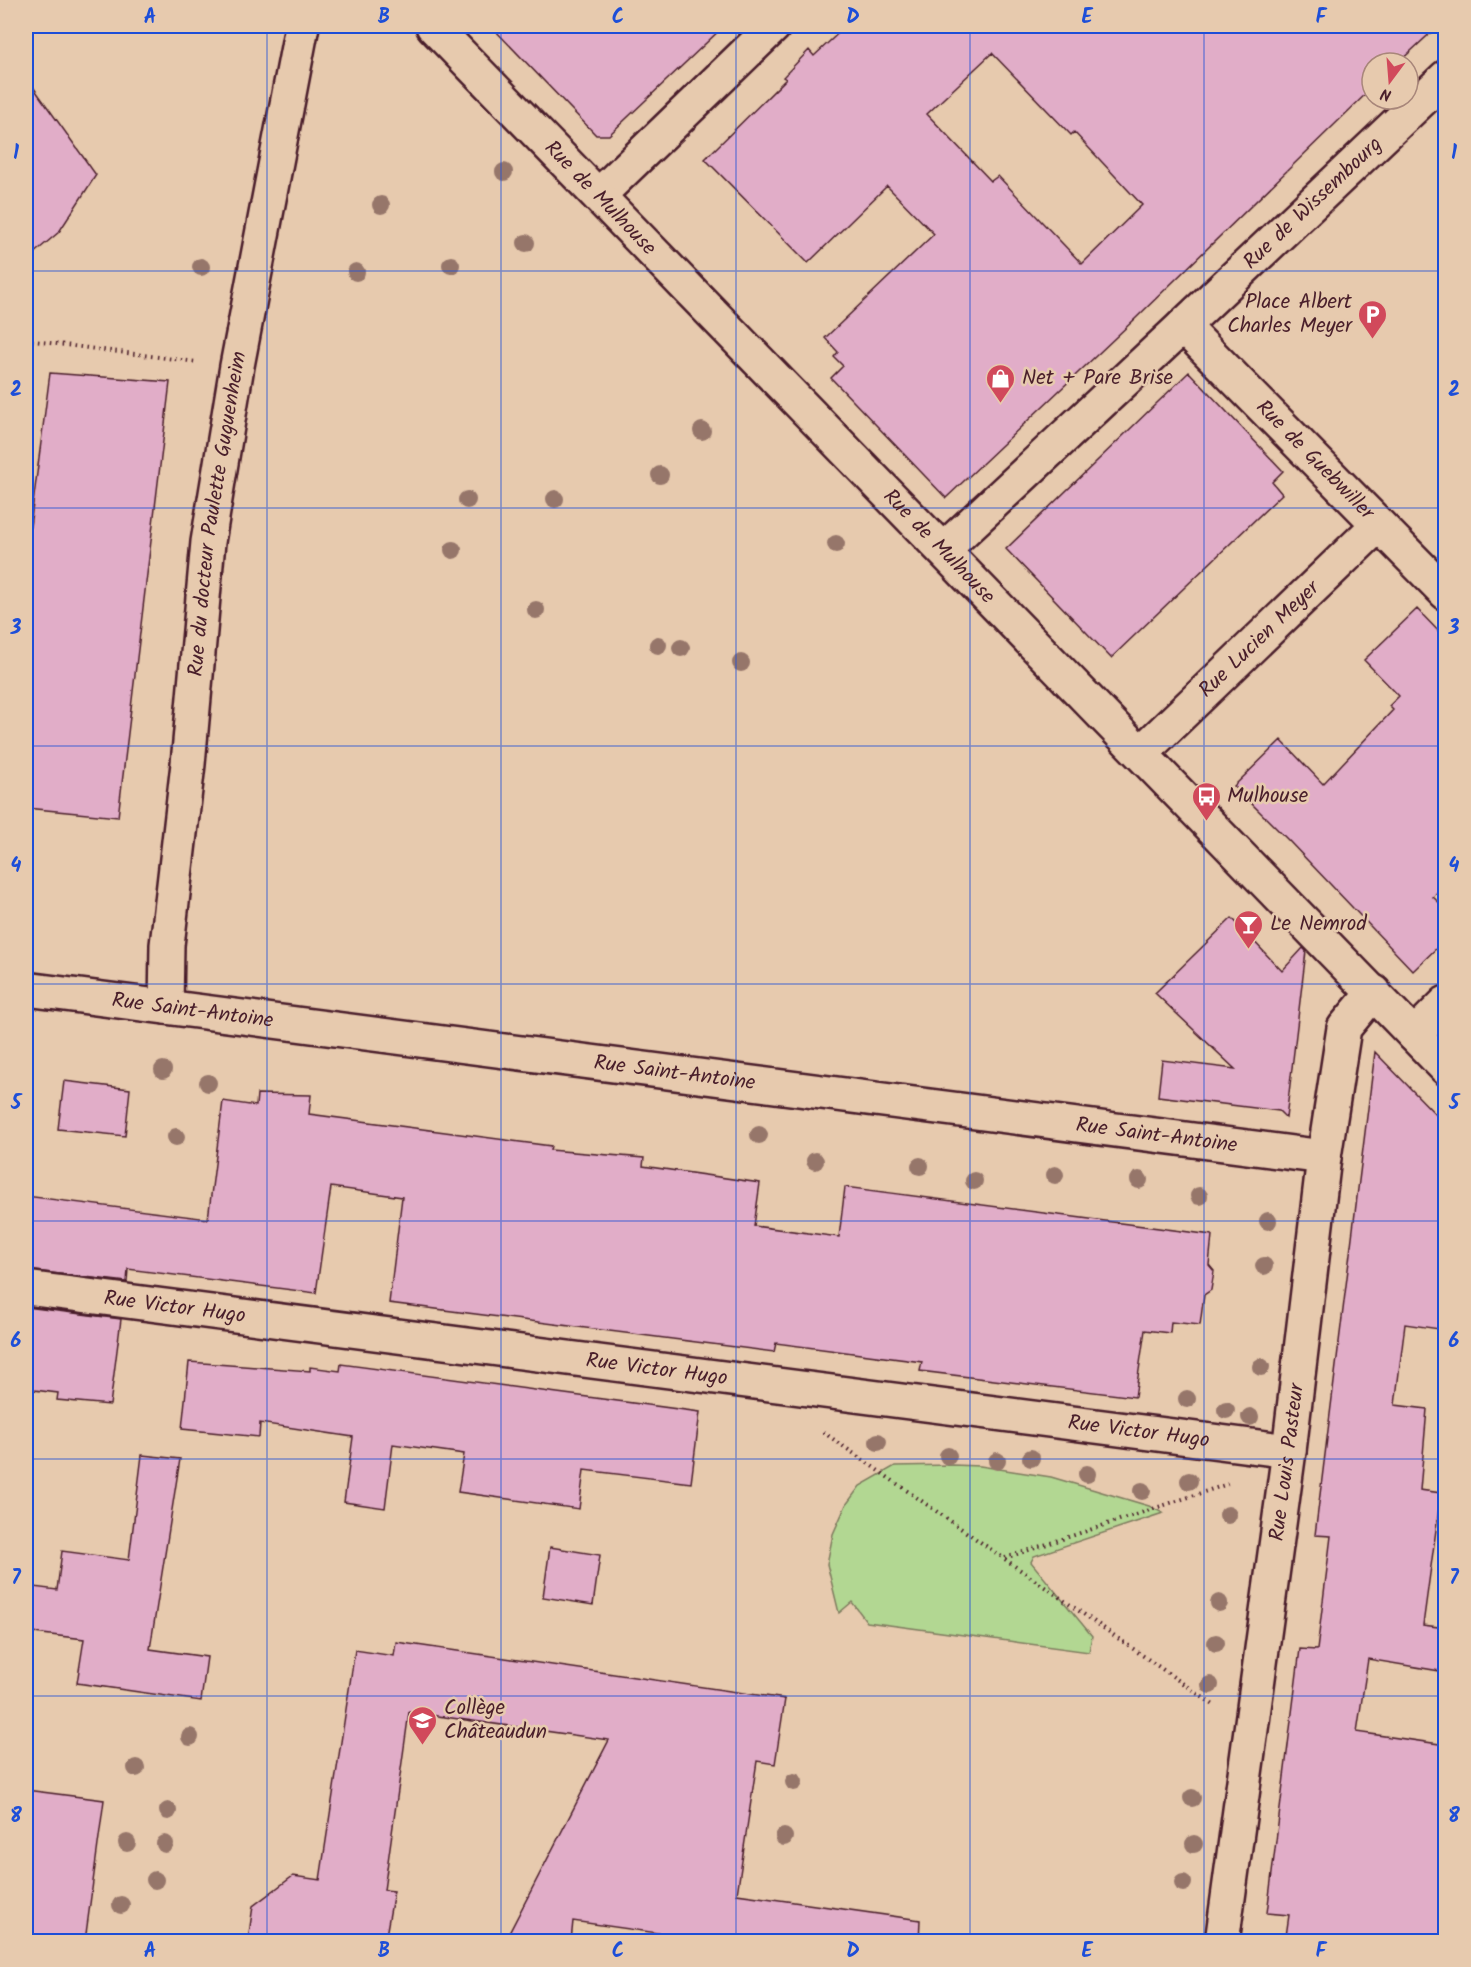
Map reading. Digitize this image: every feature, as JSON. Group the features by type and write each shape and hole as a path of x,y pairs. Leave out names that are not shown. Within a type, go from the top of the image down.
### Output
{"street":[{"name":"Rue du docteur Paulette Guguenheim","path":"166,1007 167,945 188,764 208,542 237,366 302,26"},
{"name":"Rue de Mulhouse","path":"433,26 1446,1068"},
{"path":"599,195 774,26"},
{"name":"Rue de Wissembourg","path":"943,550 1446,77"},
{"name":"Rue de Guebwiller","path":"1183,326 1446,593"},
{"name":"Rue Lucien Meyer","path":"1141,753 1378,525"},
{"name":"Rue Saint-Antoine","path":"26,989 1324,1156"},
{"name":"Rue Louis Pasteur","path":"1222,1941 1289,1451 1324,1156 1344,1028 1374,993"},
{"path":"1414,1035 1446,1003"},
{"name":"Rue Victor Hugo","path":"26,1288 1289,1451"}],"path":[{"path":"26,340 237,366"},
{"path":"820,1430 1251,1731"},
{"path":"1004,1558 1229,1484"}],"green space":[{"path":"895,1466 980,1466 1051,1477 1149,1506 1163,1513 1034,1556 1031,1562 1092,1636 1089,1652 867,1622 852,1602 839,1613 827,1564 833,1534 846,1505 860,1486"}],"building":[{"path":"491,26 724,26 609,135 596,135"},
{"path":"846,26 1438,26 1411,51 1360,51 1360,100 1135,319 946,498 831,378 843,366 834,357 838,352 825,338 934,234 887,186 808,263 705,159 786,79 783,77 809,50 814,56","holes":["992,53 1071,135 1074,132 1142,205 1082,264 998,176 991,181 927,114"]},
{"path":"26,77 96,175 59,232 26,260"},
{"path":"1189,372 1283,471 1272,482 1282,494 1111,658 1006,549"},
{"path":"50,373 170,382 118,817 26,808 26,527 30,527"},
{"path":"1417,609 1446,639 1446,882 1433,897 1446,909 1446,939 1413,971 1234,786 1281,740 1323,784 1393,710 1389,706 1399,696 1364,660"},
{"path":"1232,918 1282,971 1303,948 1306,951 1286,1118 1279,1111 1158,1096 1162,1060 1235,1069 1155,993"},
{"path":"1375,1052 1446,1125 1446,1330 1405,1324 1395,1405 1427,1409 1420,1490 1441,1493 1423,1625 1446,1628 1446,1672 1368,1659 1357,1732 1446,1745 1446,1941 1335,1941 1286,1936 1289,1915 1267,1913 1300,1649 1317,1650 1331,1536 1315,1535"},
{"path":"64,1081 130,1089 125,1136 58,1129"},
{"path":"257,1094 311,1095 309,1114 551,1146 550,1150 644,1158 643,1166 760,1183 754,1226 839,1237 845,1187 1212,1235 1209,1265 1214,1271 1211,1290 1204,1295 1200,1325 1171,1322 1170,1333 1145,1330 1135,1397 920,1371 922,1362 776,1343 774,1352 389,1303 402,1197 331,1187 316,1293 128,1269 127,1282 26,1270 26,1196 208,1219 223,1101 256,1106"},
{"path":"26,1307 121,1319 110,1405 57,1400 58,1393 26,1389"},
{"path":"189,1362 310,1371 310,1367 340,1371 341,1364 700,1412 691,1483 584,1470 579,1509 458,1492 464,1454 393,1444 385,1508 344,1502 353,1437 260,1423 259,1437 182,1429"},
{"path":"142,1455 180,1459 150,1649 207,1657 201,1701 77,1683 84,1639 26,1632 26,1586 57,1590 62,1551 129,1560"},
{"path":"550,1547 600,1555 593,1605 543,1597"},
{"path":"396,1642 785,1699 775,1764 757,1761 737,1894 920,1920 919,1941 714,1941 573,1921 571,1941 505,1941 609,1740 409,1712 384,1890 394,1891 385,1941 248,1941 253,1906 293,1876 320,1880 355,1650 394,1656"},
{"path":"26,1790 104,1800 85,1941 26,1941"}],"place":[{"name":"Place Albert Charles Meyer","path":"1373,340"},
{"name":"Net + Pare Brise","path":"1001,404"},
{"name":"Mulhouse","path":"1206,822"},
{"name":"Le Nemrod","path":"1249,950"},
{"name":"Collège Châteaudun","path":"423,1746"}]}
